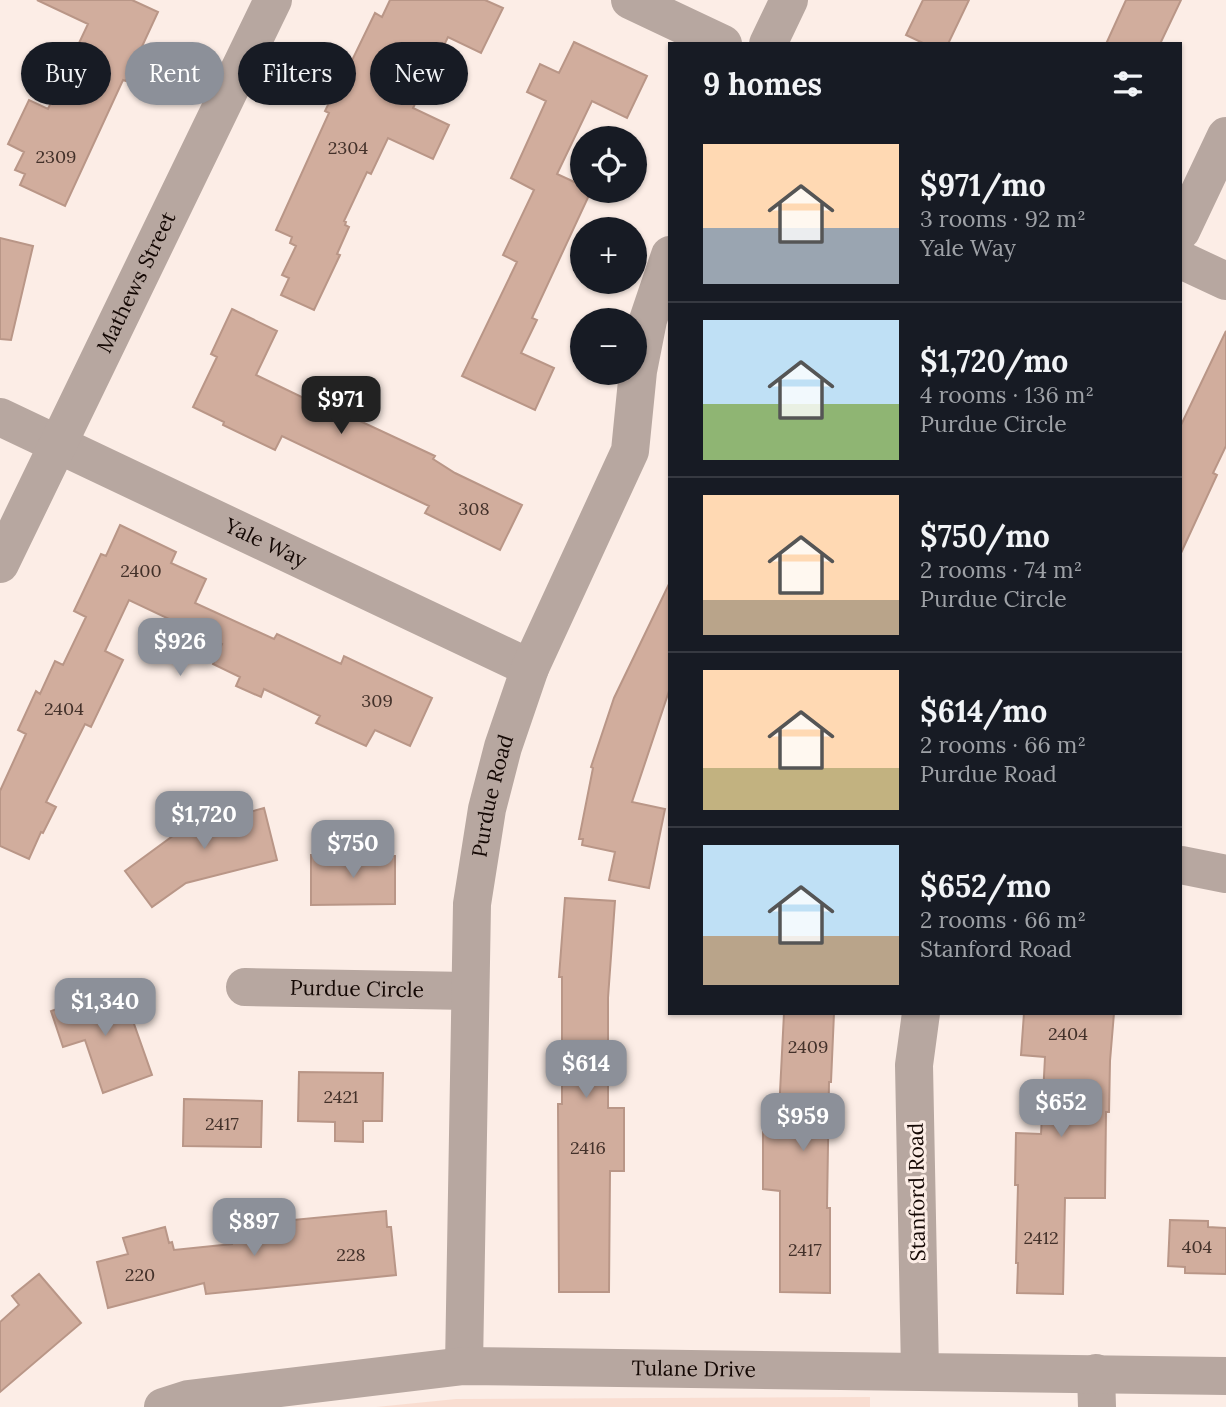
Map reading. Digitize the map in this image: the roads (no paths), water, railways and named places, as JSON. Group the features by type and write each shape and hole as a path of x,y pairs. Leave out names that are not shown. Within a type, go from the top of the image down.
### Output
{"street":[{"name":"Mathews Street","path":"0,564 273,0"},
{"path":"630,0 719,42"},
{"path":"769,42 789,0"},
{"path":"1182,229 1226,136"},
{"path":"1182,260 1226,281"},
{"name":"Purdue Road","path":"464,1366 472,904 487,809 503,747 530,668 630,451 638,371 648,320 668,261"},
{"name":"Yale Way","path":"0,417 530,668"},
{"path":"1182,864 1226,874"},
{"name":"Purdue Circle","path":"245,987 469,992"},
{"name":"Stanford Road","path":"920,1371 914,1065 921,1015"},
{"name":"Tulane Drive","path":"163,1407 188,1399 464,1366 920,1371 1096,1390 1226,1376"}]}
